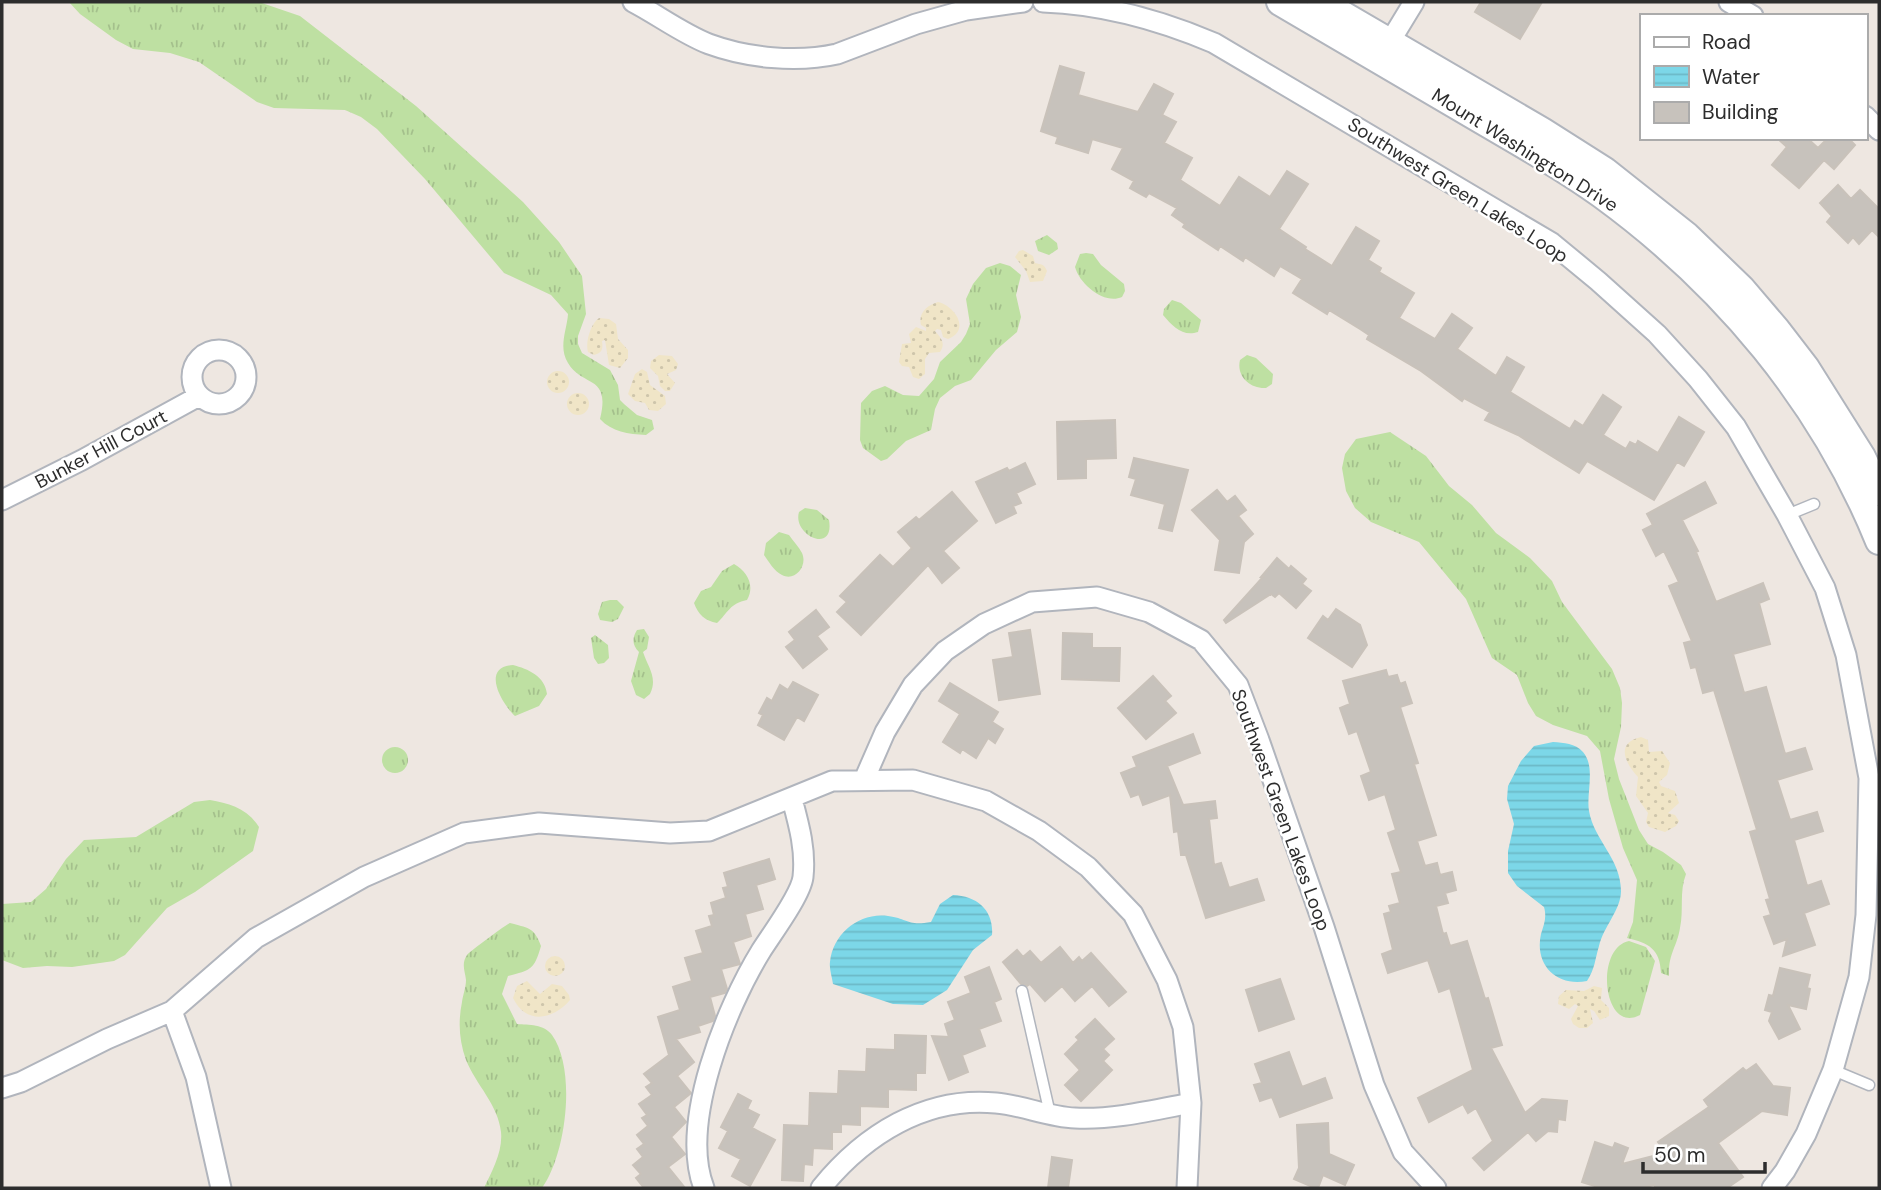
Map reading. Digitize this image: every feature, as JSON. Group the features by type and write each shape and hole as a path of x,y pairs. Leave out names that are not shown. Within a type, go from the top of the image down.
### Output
{"main road":[{"name":"Mount Washington Drive","path":"1280,2 1542,131 1605,171 1687,236 1741,288 1806,368 1862,457 1879,492"},
{"name":"Mount Washington Drive","path":"1321,2 1384,51 1601,194 1658,239 1712,289 1760,341 1803,398 1839,457 1879,541"}],"street":[{"path":"633,2 708,43 747,54 787,58 837,54 963,6 1023,2"},
{"name":"Southwest Green Lakes Loop","path":"1042,2 1077,3 1171,24 1214,43 1552,243 1657,334 1698,379 1736,427 1825,588 1846,655 1869,778 1866,915 1860,964 1833,1070 1807,1134 1786,1171 1772,1188"},
{"path":"1384,51 1414,2"},
{"path":"1729,2 1750,14"},
{"name":"Bunker Hill Court","path":"2,500 199,396"},
{"name":"Southwest Green Lakes Loop","path":"864,780 885,732 913,685 945,651 984,624 1032,602 1097,597 1149,612 1201,640 1238,685 1324,927 1374,1085 1403,1152 1436,1188"},
{"path":"2,1088 21,1082 107,1039 172,1011 256,938 363,877 464,834 539,823 670,833 709,831 832,781 913,780 986,801 1039,831 1088,867 1133,914 1167,980 1183,1027 1191,1103 1187,1188"},
{"path":"704,1188 698,1173 696,1156 703,1090 734,1006 759,954 803,880 802,833 792,799"},
{"path":"172,1011 196,1077 221,1188"},
{"path":"821,1188 863,1145 897,1122 935,1107 972,1101 1023,1107 1073,1118 1104,1117 1191,1103"}],"lane":[{"path":"1787,516 1814,504"},
{"path":"1022,991 1050,1114"},
{"path":"1833,1070 1869,1085"}],"green space":[{"path":"69,2 259,2 300,16 416,106 523,202 559,242 582,276 586,314 578,344 582,353 610,370 618,385 620,400 637,415 652,420 654,429 646,435 627,433 615,430 600,419 602,395 599,388 574,371 565,357 563,345 568,314 551,295 504,273 425,179 377,129 361,117 345,110 274,108 257,102 199,62 170,53 133,49 116,40 80,14"},
{"path":"1047,235 1057,243 1058,249 1049,255 1038,251 1035,241"},
{"path":"1080,254 1093,254 1101,265 1124,284 1122,297 1115,299 1101,296 1082,280 1075,267"},
{"path":"1000,263 1010,266 1021,275 1016,295 1021,317 1017,332 996,350 971,380 955,386 940,398 931,430 906,441 887,459 881,461 863,448 860,440 861,403 872,391 885,386 903,395 919,396 934,379 940,362 966,334 970,324 966,299 973,284 986,268"},
{"path":"1172,300 1181,303 1201,320 1198,332 1179,330 1163,315 1164,309"},
{"path":"1247,355 1256,358 1273,374 1272,384 1260,388 1250,384 1242,376 1240,360"},
{"path":"1390,432 1426,456 1449,486 1472,505 1496,533 1530,558 1552,581 1562,602 1612,669 1620,688 1622,703 1621,727 1614,759 1619,779 1639,830 1648,844 1681,865 1686,874 1679,935 1670,962 1669,976 1661,973 1658,958 1652,948 1627,938 1633,922 1637,880 1623,848 1609,799 1600,751 1587,736 1553,725 1536,716 1517,675 1492,658 1466,599 1419,542 1371,522 1355,508 1346,491 1342,468 1345,454 1356,439"},
{"path":"805,508 817,510 829,520 826,537 814,538 802,528 799,512"},
{"path":"779,532 789,535 801,551 802,568 796,575 787,577 779,573 764,555 766,543"},
{"path":"734,564 749,580 747,600 733,606 717,623 709,621 700,614 694,603 701,591 711,587 722,571"},
{"path":"617,600 624,607 618,619 612,622 600,620 598,614 602,602"},
{"path":"644,629 649,637 647,649 643,652 653,683 650,694 644,699 636,695 631,681 639,652 634,644 634,636 637,630"},
{"path":"595,635 608,645 609,658 604,663 598,664 594,658 591,638"},
{"path":"513,665 530,671 539,678 547,694 539,706 515,716 500,695 496,679 503,667"},
{"path":"395,747 404,751 408,760 404,769 395,773 386,769 382,760 386,751"},
{"path":"210,800 238,808 255,821 259,827 253,851 195,892 167,908 125,955 114,961 72,967 23,968 2,960 2,904 31,902 46,889 66,859 84,840 136,837 194,802"},
{"path":"510,923 533,931 541,946 530,968 508,976 502,994 517,1024 541,1027 549,1031 560,1050 564,1069 566,1090 562,1134 557,1155 542,1188 484,1188 499,1154 501,1132 496,1112 466,1060 461,1038 460,1017 466,983 465,958"},
{"path":"1629,941 1646,947 1655,961 1640,1015 1627,1018 1618,1013 1611,1002 1607,973 1611,958 1618,947"}],"sand":[{"path":"1023,250 1033,256 1035,263 1046,268 1043,281 1030,282 1026,271 1015,257"},
{"path":"938,302 955,313 959,330 948,339 943,337 941,330 935,331 942,341 942,349 940,352 929,353 925,359 925,374 919,379 913,377 909,367 902,366 899,362 902,344 911,343 909,334 916,327 926,331 920,321 922,313 927,307"},
{"path":"599,318 609,319 616,324 618,339 628,350 628,358 620,368 609,365 605,340 602,341 601,352 594,355 588,352 589,333"},
{"path":"659,355 672,356 678,364 676,370 667,374 675,383 670,391 665,391 660,386 658,376 650,368 651,361"},
{"path":"642,369 647,372 650,385 665,396 666,404 658,411 649,410 645,403 635,401 628,394 635,374"},
{"path":"558,371 566,374 569,382 566,390 558,393 550,390 547,382 550,374"},
{"path":"578,393 586,396 589,404 586,412 578,415 570,412 567,404 570,396"},
{"path":"1641,737 1648,740 1649,752 1662,751 1670,763 1667,775 1659,782 1661,786 1675,791 1679,803 1668,813 1675,815 1679,821 1665,832 1649,827 1646,822 1648,813 1636,796 1638,777 1626,760 1625,749 1628,744"},
{"path":"555,956 562,959 565,966 562,973 555,976 548,973 545,966 548,959"},
{"path":"527,981 540,994 552,984 562,986 570,1000 548,1015 540,1017 525,1013 513,998 517,986"},
{"path":"1594,986 1602,988 1601,1000 1609,1008 1609,1016 1600,1020 1590,1009 1593,1023 1587,1028 1579,1028 1571,1019 1578,1006 1575,1004 1569,1009 1558,1004 1559,996 1566,990 1584,991"}],"water":[{"path":"1553,742 1576,747 1587,758 1590,773 1589,811 1620,880 1618,905 1601,939 1587,981 1566,981 1550,971 1541,955 1540,945 1545,918 1544,907 1517,886 1508,873 1508,851 1514,824 1507,799 1508,786 1521,761 1534,746"},
{"path":"953,895 970,898 983,906 990,919 992,935 973,950 947,990 923,1005 893,1004 833,984 830,964 832,952 842,934 858,921 868,917 888,916 912,923 931,922 940,904"}],"building":[{"path":"1481,2 1542,2 1520,39 1475,12"},
{"path":"1060,66 1084,73 1078,95 1138,112 1154,84 1173,94 1162,115 1176,122 1164,143 1192,158 1180,180 1220,206 1239,177 1270,197 1287,171 1308,184 1279,229 1332,266 1356,227 1379,241 1368,260 1381,268 1379,272 1414,293 1399,318 1435,339 1452,314 1472,328 1457,349 1496,376 1507,357 1524,367 1510,392 1570,429 1575,421 1583,426 1603,395 1621,407 1603,435 1626,449 1630,442 1636,445 1638,441 1658,453 1679,417 1704,432 1684,466 1677,462 1654,500 1587,461 1579,473 1518,435 1485,420 1490,412 1464,398 1462,401 1421,371 1367,339 1369,335 1360,329 1329,310 1327,314 1293,293 1302,279 1280,266 1274,276 1245,257 1243,261 1220,246 1218,250 1183,227 1185,224 1172,215 1177,208 1149,193 1146,197 1130,188 1134,181 1112,169 1123,148 1092,139 1088,153 1056,143 1058,137 1041,131"},
{"path":"1779,140 1809,140 1818,148 1826,140 1850,140 1855,145 1834,169 1824,160 1799,188 1772,165 1787,147"},
{"path":"1838,185 1851,199 1860,190 1879,209 1879,237 1872,230 1859,244 1853,237 1848,243 1827,222 1832,216 1820,203"},
{"path":"1115,420 1116,458 1086,459 1086,478 1058,479 1057,422"},
{"path":"1134,458 1188,470 1172,531 1159,528 1165,504 1131,495 1136,479 1129,477"},
{"path":"1025,463 1035,484 1016,493 1021,503 1013,506 1016,513 996,523 976,482"},
{"path":"1705,482 1716,503 1682,520 1698,551 1696,552 1716,602 1763,583 1769,599 1759,603 1770,644 1733,654 1744,693 1766,687 1785,754 1805,748 1812,769 1777,780 1790,820 1817,812 1823,831 1794,840 1807,886 1821,881 1829,904 1804,913 1815,945 1783,956 1787,939 1774,944 1764,917 1771,915 1766,900 1770,899 1750,832 1757,830 1714,690 1703,693 1696,667 1691,668 1684,643 1692,641 1669,586 1679,582 1664,551 1656,556 1643,530 1653,525 1647,514"},
{"path":"1217,490 1227,502 1235,496 1246,510 1238,516 1253,534 1244,542 1239,573 1215,570 1220,540 1192,510"},
{"path":"952,492 977,521 943,551 959,568 942,583 928,565 861,635 837,612 847,602 840,596 880,555 893,567 912,548 898,532 916,517 919,520"},
{"path":"1277,558 1306,579 1302,584 1311,591 1296,608 1279,593 1275,597 1271,594 1226,623 1224,620"},
{"path":"1336,609 1360,625 1367,645 1352,667 1308,638 1323,616 1328,620"},
{"path":"816,610 829,627 817,636 827,649 803,668 786,647 795,640 789,632"},
{"path":"1030,630 1040,694 999,700 993,660 1013,657 1009,633"},
{"path":"1063,633 1092,634 1092,648 1120,648 1119,681 1062,679"},
{"path":"1386,670 1388,677 1397,675 1400,684 1405,682 1412,703 1400,707 1418,763 1414,764 1436,835 1417,841 1425,866 1437,863 1440,875 1452,872 1456,890 1445,893 1448,903 1436,906 1443,934 1446,933 1450,946 1467,941 1502,1045 1491,1048 1525,1113 1542,1099 1567,1101 1565,1120 1558,1119 1557,1132 1548,1131 1536,1141 1528,1132 1484,1170 1473,1158 1493,1141 1476,1108 1468,1113 1463,1104 1429,1122 1418,1098 1473,1070 1450,988 1439,992 1428,960 1388,973 1382,954 1393,950 1384,914 1391,912 1389,906 1400,903 1392,874 1401,872 1388,833 1396,830 1385,794 1369,800 1361,776 1371,772 1357,731 1349,734 1340,708 1350,704 1343,681"},
{"path":"1153,676 1171,696 1165,701 1176,713 1146,739 1118,708"},
{"path":"793,682 818,695 804,721 797,717 784,740 758,725 763,715 759,713 767,698 772,701 780,685 788,690"},
{"path":"950,683 998,712 992,722 1003,729 995,743 988,738 976,758 962,749 960,753 943,742 960,714 939,701"},
{"path":"1193,734 1200,753 1167,766 1183,805 1215,801 1217,818 1209,819 1214,865 1221,863 1229,888 1257,879 1264,900 1206,918 1186,855 1181,855 1178,831 1174,832 1170,795 1143,805 1139,794 1131,797 1121,773 1137,767 1133,757"},
{"path":"769,859 775,879 756,885 763,909 745,914 751,936 733,942 740,964 721,969 727,989 725,993 710,997 715,1016 713,1021 698,1026 700,1032 676,1039 694,1062 677,1076 691,1093 674,1107 686,1122 671,1137 685,1154 668,1167 685,1188 644,1188 636,1178 641,1174 633,1165 643,1157 637,1149 644,1144 637,1135 648,1126 642,1118 647,1115 639,1104 652,1095 646,1087 652,1083 644,1074 669,1055 658,1017 680,1010 673,987 692,981 685,958 703,953 696,931 712,926 709,916 714,915 711,903 726,898 723,888 728,887 724,873"},
{"path":"1060,947 1073,963 1079,957 1082,961 1091,953 1126,992 1109,1006 1092,986 1075,1001 1062,986 1045,1001 1030,984 1021,984 1003,962 1017,950 1023,957 1030,951 1041,963"},
{"path":"989,967 1001,999 994,1002 1001,1021 979,1029 985,1046 962,1055 968,1072 949,1080 932,1036 949,1037 945,1024 955,1020 948,1002 971,993 965,977"},
{"path":"1780,968 1810,975 1807,988 1810,989 1806,1009 1788,1005 1800,1029 1779,1039 1769,1021 1772,1012 1765,1010 1769,995 1773,996"},
{"path":"1280,979 1294,1019 1259,1031 1246,990"},
{"path":"1095,1019 1114,1039 1103,1049 1109,1055 1103,1061 1112,1070 1081,1101 1065,1085 1080,1070 1065,1054 1079,1040 1076,1037"},
{"path":"895,1035 926,1036 925,1073 916,1073 916,1090 888,1089 888,1107 860,1106 860,1125 841,1124 841,1132 832,1132 832,1149 813,1148 812,1165 804,1164 803,1181 782,1180 784,1125 809,1126 810,1093 838,1094 839,1071 866,1072 867,1049 895,1050"},
{"path":"1289,1052 1302,1087 1325,1078 1332,1098 1280,1117 1272,1097 1260,1101 1254,1085 1262,1083 1255,1064"},
{"path":"1756,1064 1773,1086 1790,1088 1787,1115 1762,1111 1718,1143 1743,1177 1727,1188 1656,1188 1654,1185 1641,1188 1601,1188 1582,1182 1595,1142 1613,1148 1615,1143 1628,1148 1622,1164 1653,1156 1673,1163 1658,1142 1709,1107 1704,1100 1743,1068 1746,1071"},
{"path":"738,1094 751,1101 747,1109 759,1115 752,1128 775,1140 750,1186 732,1176 741,1159 719,1148 728,1131 721,1127"},
{"path":"1328,1123 1329,1154 1354,1165 1345,1185 1323,1175 1318,1188 1315,1188 1294,1179 1299,1168 1297,1125"},
{"path":"1052,1157 1072,1160 1068,1188 1048,1188"}]}
